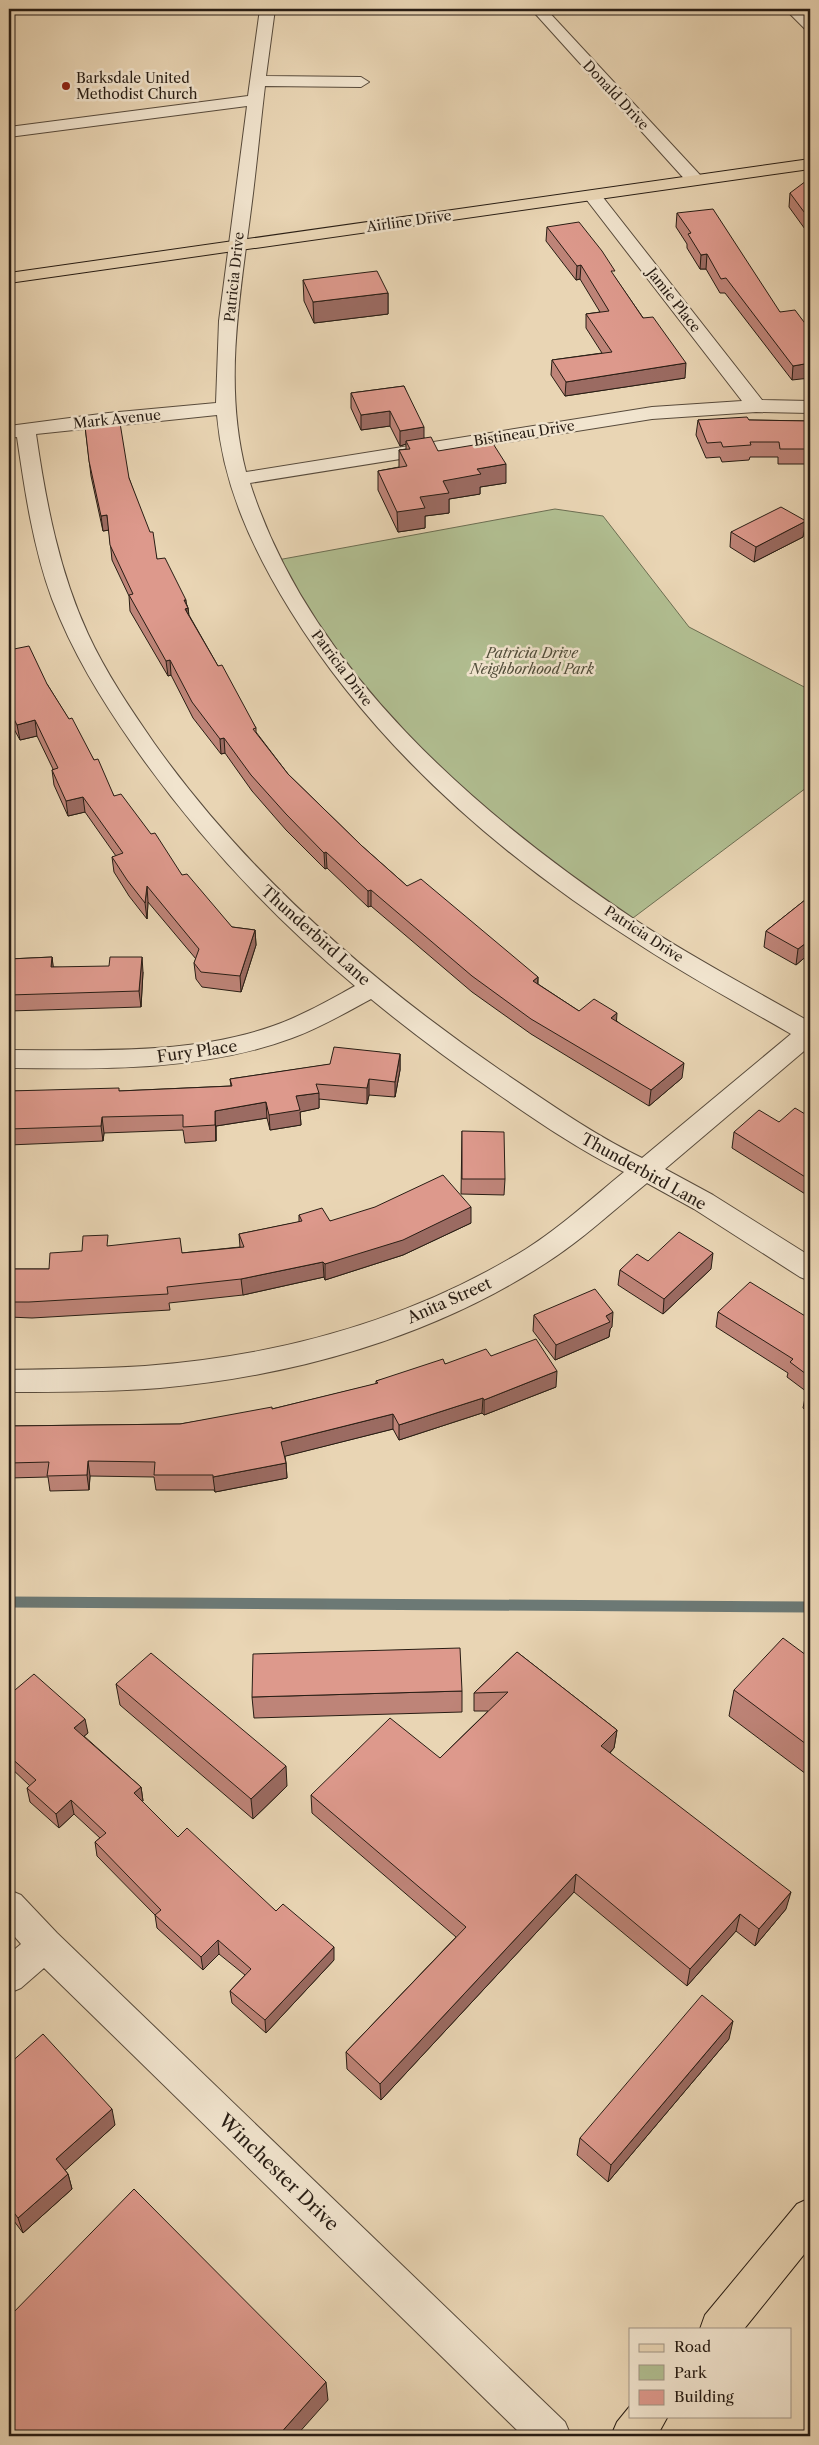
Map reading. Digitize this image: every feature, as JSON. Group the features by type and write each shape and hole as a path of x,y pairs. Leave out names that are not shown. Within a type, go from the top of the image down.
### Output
{"main road":[{"name":"Airline Drive","path":"9,278 810,164"},
{"path":"720,2328 810,2217"},
{"path":"631,2436 646,2418"}],"street":[{"name":"Patricia Drive","path":"267,9 225,365 228,436 238,479 272,561 315,633 364,699 438,776 514,841 625,924 810,1033"},
{"name":"Donald Drive","path":"538,9 695,180"},
{"path":"792,9 810,26"},
{"path":"259,81 361,82"},
{"path":"9,132 257,100"},
{"name":"Jamie Place","path":"592,195 756,406"},
{"name":"Bistineau Drive","path":"238,479 652,412 756,406 810,407"},
{"name":"Mark Avenue","path":"18,431 108,419 226,408"},
{"name":"Thunderbird Lane","path":"18,431 48,557 72,622 111,696 144,748 208,830 249,875 298,922 373,987 491,1078 594,1145 689,1194 810,1270"},
{"name":"Fury Place","path":"9,1059 167,1056 238,1046 307,1022 373,987"},
{"name":"Anita Street","path":"9,1381 134,1378 223,1370 304,1353 371,1333 451,1302 535,1256 646,1172 810,1033"},
{"name":"Winchester Drive","path":"9,1906 45,1945 551,2436"},
{"path":"9,1976 45,1945"}],"green space":[{"name":"Patricia Drive Neighborhood Park","path":"555,509 603,516 689,627 810,690 810,785 625,924 473,808 369,705 272,561"}],"building":[{"path":"806,181 810,186 810,220 790,193"},
{"path":"713,209 780,312 795,310 810,330 810,363 793,366 726,278 721,279 707,254 701,255 688,234 691,233 677,213"},
{"path":"579,222 602,251 615,271 611,271 643,318 653,317 686,363 566,382 552,360 612,352 586,314 609,311 581,265 577,266 547,227"},
{"path":"377,271 388,293 313,302 303,280"},
{"path":"404,386 424,427 400,431 390,411 361,415 351,393"},
{"path":"747,417 749,420 810,421 810,449 780,449 779,442 750,442 751,445 723,447 721,442 707,443 698,420"},
{"path":"120,423 129,478 150,532 153,532 157,559 165,558 186,600 184,600 188,608 185,609 218,666 222,665 256,728 253,729 288,774 362,846 407,886 421,879 538,977 533,981 579,1011 594,999 617,1013 611,1018 684,1063 651,1090 531,1019 472,976 371,890 368,891 326,852 324,853 251,775 224,738 220,739 192,702 170,660 166,661 129,595 133,594 110,545 107,515 101,516 89,461 85,426"},
{"path":"431,437 438,451 492,442 506,464 477,469 481,474 443,481 449,493 420,497 425,508 397,512 378,471 407,466 399,450 410,449 406,441"},
{"path":"781,507 806,521 756,547 731,532"},
{"path":"29,646 47,684 69,719 72,718 94,760 98,759 114,796 121,794 151,834 155,833 182,875 187,874 232,927 255,930 240,976 201,972 194,963 199,949 147,886 145,903 127,880 112,857 123,853 83,797 66,801 52,770 58,768 35,720 17,725 9,709 9,693 14,692 9,680 9,650"},
{"path":"810,896 810,940 798,949 766,931"},
{"path":"52,957 51,967 109,966 110,957 142,957 139,991 9,995 9,959"},
{"path":"334,1047 400,1054 395,1082 369,1079 367,1088 316,1084 319,1093 296,1096 300,1110 269,1115 266,1102 215,1111 215,1125 183,1127 183,1115 102,1117 101,1126 9,1129 9,1091 119,1088 119,1091 232,1086 230,1079 330,1064"},
{"path":"795,1108 810,1117 810,1180 734,1132 759,1110 779,1122"},
{"path":"462,1131 504,1132 505,1179 462,1179"},
{"path":"443,1175 471,1207 403,1240 325,1264 323,1262 241,1279 167,1287 168,1294 9,1302 9,1269 49,1269 50,1253 82,1251 83,1236 108,1235 107,1246 180,1238 182,1253 244,1247 239,1234 302,1221 299,1215 322,1208 330,1221 375,1207"},
{"path":"679,1232 713,1253 664,1299 620,1270 637,1254 648,1261"},
{"path":"750,1282 810,1319 810,1377 790,1362 793,1359 718,1312"},
{"path":"595,1289 613,1312 606,1316 610,1322 556,1345 534,1315"},
{"path":"536,1339 557,1371 484,1400 483,1398 399,1425 393,1414 281,1442 286,1463 213,1477 213,1475 154,1475 155,1462 88,1461 87,1475 47,1476 49,1462 9,1463 9,1426 180,1424 272,1407 272,1409 378,1383 376,1381 443,1359 445,1364 486,1349 491,1356"},
{"path":"783,1638 810,1658 810,1747 734,1690"},
{"path":"460,1648 462,1691 252,1697 253,1654"},
{"path":"517,1652 617,1730 601,1746 791,1892 759,1929 740,1914 690,1969 576,1874 380,2084 346,2052 466,1927 311,1795 390,1718 440,1758 508,1692 474,1693"},
{"path":"151,1653 286,1766 251,1799 116,1684"},
{"path":"34,1674 85,1719 74,1728 141,1787 134,1793 178,1837 187,1828 276,1911 283,1904 334,1947 265,2020 230,1991 251,1969 218,1940 201,1957 155,1915 161,1910 95,1842 106,1833 71,1800 56,1814 27,1788 36,1780 9,1756 9,1695"},
{"path":"702,1995 733,2021 611,2165 580,2138"},
{"path":"43,2034 112,2109 56,2159 68,2174 18,2218 9,2206 9,2064"},
{"path":"134,2189 326,2382 278,2436 9,2436 9,2317"}],"waterway":[{"path":"9,1602 810,1607"}],"place":[{"name":"Barksdale United Methodist Church","path":"66,86"}]}
